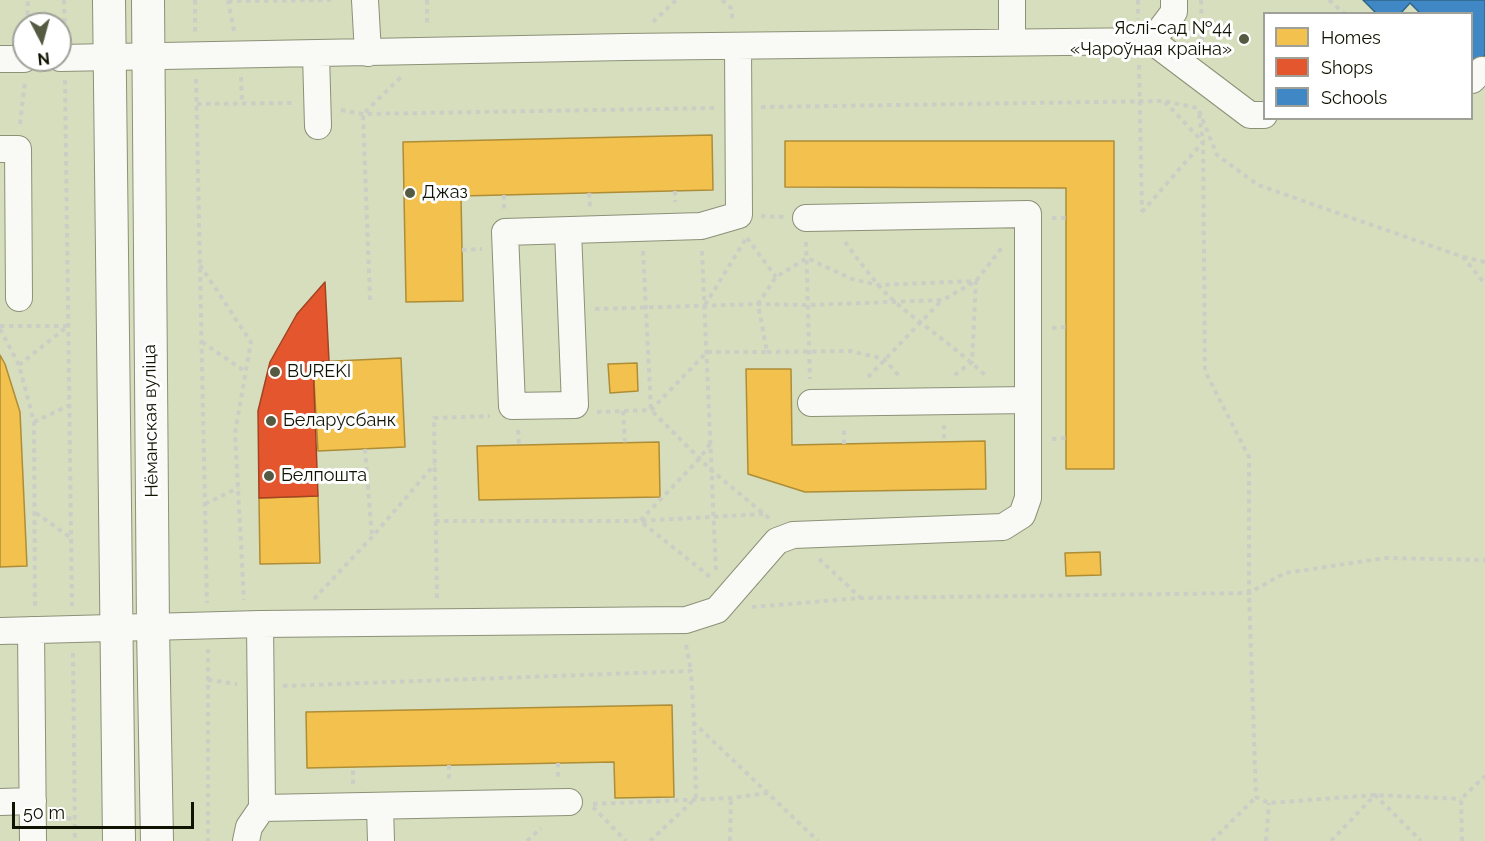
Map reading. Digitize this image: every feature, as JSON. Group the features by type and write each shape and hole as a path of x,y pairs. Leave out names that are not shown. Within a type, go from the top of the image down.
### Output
{"main road":[{"name":"Нёманская вуліца","path":"109,0 119,841"},
{"name":"Нёманская вуліца","path":"148,0 157,841"}],"lane":[{"path":"365,0 368,53"},
{"path":"1012,0 1012,42"},
{"path":"1146,41 1174,12 1174,0"},
{"path":"72,56 148,57 1146,41 1250,115 1263,115"},
{"path":"568,231 575,405 512,406 505,232 701,226 743,227 738,46"},
{"path":"316,54 318,116"},
{"path":"9,149 19,298"},
{"path":"0,631 291,623 686,620 717,610 777,541 793,535 1003,527 1022,515 1028,498 1028,214 815,218"},
{"path":"811,403 1028,400"},
{"path":"246,841 249,827 262,808 262,687 253,624"},
{"path":"33,630 33,841"},
{"path":"0,802 33,801"},
{"path":"262,808 569,802"},
{"path":"380,807 381,841"}],"path":[{"path":"195,0 195,39"},
{"path":"228,1 331,0"},
{"path":"1138,0 1146,41 1140,102 1142,212 1203,142"},
{"path":"1202,0 1202,79 1198,108 1203,142 1205,370 1249,457 1249,593 1256,797 1212,841"},
{"path":"1329,0 1343,12"},
{"path":"196,70 208,680 208,841"},
{"path":"9,149 24,72"},
{"path":"63,72 75,841"},
{"path":"197,104 290,102 318,116 1164,101 1198,108"},
{"path":"1164,101 1203,142"},
{"path":"1198,108 1217,155 1258,185 1463,257 1485,262"},
{"path":"363,114 370,300"},
{"path":"743,227 815,218"},
{"path":"811,403 807,258 815,218"},
{"path":"815,218 895,302 972,362"},
{"path":"640,521 716,581 701,226"},
{"path":"743,227 776,277"},
{"path":"704,305 743,227"},
{"path":"435,521 640,521 764,514 712,471 651,410 641,229"},
{"path":"1463,257 1485,284"},
{"path":"767,352 758,304 776,277 807,258"},
{"path":"807,258 852,279 878,285 976,281"},
{"path":"200,264 251,342 235,433 238,488 253,624"},
{"path":"884,359 943,300 976,281"},
{"path":"972,362 976,281"},
{"path":"572,310 943,300"},
{"path":"33,630 34,422 19,365 0,327 69,326"},
{"path":"19,365 69,326"},
{"path":"201,341 246,372"},
{"path":"651,410 706,352 850,351 884,359 920,401 972,362"},
{"path":"34,422 70,405"},
{"path":"623,411 625,443"},
{"path":"640,521 699,459 711,443"},
{"path":"364,449 372,537"},
{"path":"291,623 372,537 436,463 437,622"},
{"path":"205,504 238,488"},
{"path":"35,512 72,538"},
{"path":"717,610 861,598 1249,593 1285,573 1363,561 1385,558 1485,560"},
{"path":"208,680 262,687 691,671 696,798 650,841"},
{"path":"694,723 818,841"},
{"path":"1462,841 1461,800 1485,776"},
{"path":"626,841 591,804 731,798 768,793"},
{"path":"1256,797 1269,803 1375,795 1461,800"},
{"path":"1331,841 1375,795"},
{"path":"1375,795 1421,841"},
{"path":"730,841 731,798"},
{"path":"1266,841 1269,803"}],"building: Homes":[{"path":"712,135 713,190 461,196 463,301 406,302 403,142"},
{"path":"785,141 1114,141 1114,469 1066,469 1066,188 785,187"},
{"path":"0,355 20,412 27,566 0,567"},
{"path":"401,358 405,447 318,451 313,362"},
{"path":"637,363 638,391 610,393 608,364"},
{"path":"746,369 791,369 792,445 985,441 986,489 805,492 748,474"},
{"path":"659,442 660,497 479,500 477,446"},
{"path":"318,496 320,563 260,564 259,498"},
{"path":"1100,552 1101,575 1066,576 1065,553"},
{"path":"672,705 674,797 615,798 614,762 307,768 306,712"}],"building: Shops":[{"path":"325,282 329,361 313,362 318,496 259,498 258,411 270,362 297,314"}],"building: Schools":[{"path":"1363,0 1485,0 1485,55 1477,65 1473,61 1473,12 1419,12 1410,3 1402,12 1375,12"}],"place":[{"name":"Яслі-сад №44 «Чароўная краіна»","path":"1244,39"},
{"name":"Джаз","path":"410,193"},
{"name":"BUREKI","path":"275,372"},
{"name":"Беларусбанк","path":"271,421"},
{"name":"Белпошта","path":"269,476"}]}
